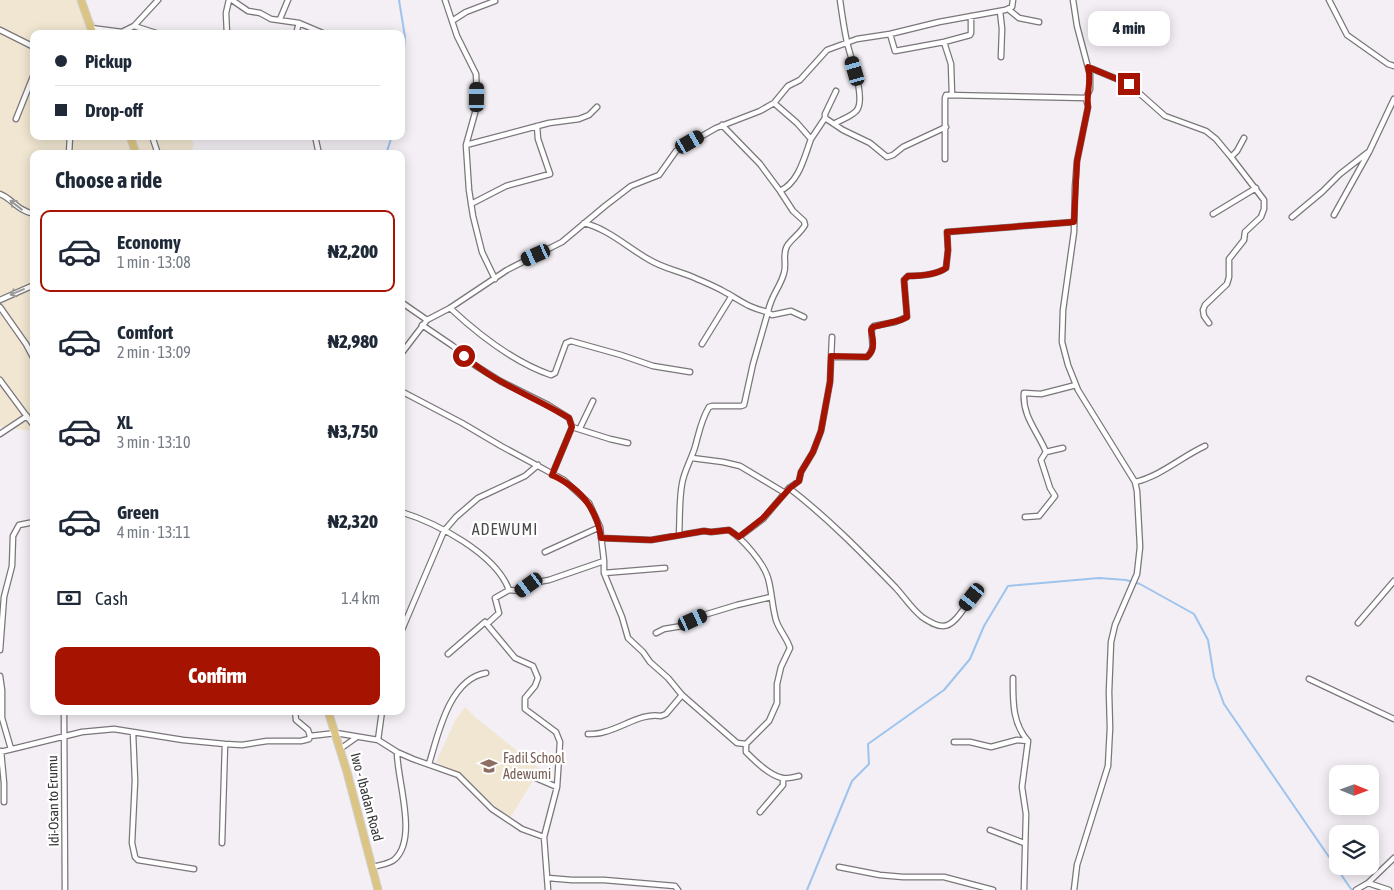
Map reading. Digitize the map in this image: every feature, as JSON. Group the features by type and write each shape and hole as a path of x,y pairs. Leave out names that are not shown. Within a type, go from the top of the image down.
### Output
{"main road":[{"path":"81,0 92,30"},
{"name":"Iwo - Ibadan Road","path":"329,715 378,890"}],"street":[{"path":"128,30 134,26 158,0"},
{"path":"227,30 226,14 230,0 248,11 315,30"},
{"path":"280,20 288,0"},
{"path":"445,0 456,36 474,69 478,84 475,113 466,145 471,204 482,252 495,279"},
{"path":"834,124 855,113 859,107 859,86 846,42 840,0"},
{"path":"405,348 427,320 450,308 521,262 562,242 631,186 659,175 676,151 702,135 774,104 788,86 800,80 827,50 846,42 1008,9 1012,7 1013,0"},
{"path":"1073,0 1077,26 1090,75 1090,88 1086,98 1088,107 1075,178 1074,222 1063,310 1062,342 1076,385 1135,482 1140,547 1136,578 1115,625 1111,642 1108,766 1080,856 1074,890"},
{"path":"1329,0 1347,35 1388,64 1394,66"},
{"path":"452,21 466,12 495,1"},
{"path":"1008,9 1019,18 1039,22"},
{"path":"1000,11 1002,29 1000,57"},
{"path":"890,34 894,50 897,52 921,45 944,42 970,34 971,16"},
{"path":"297,30 299,24"},
{"path":"134,26 146,30"},
{"path":"0,30 30,45"},
{"path":"944,42 952,68 952,95"},
{"path":"1088,67 1129,84 1164,116 1206,131 1231,156 1264,200 1264,209 1261,217 1245,232 1244,240 1229,259 1230,277 1227,284 1205,305 1203,310 1204,316 1209,323"},
{"path":"16,119 30,84"},
{"path":"780,191 790,185 797,176 810,140 824,118 836,91"},
{"path":"945,158 946,95 1086,98"},
{"path":"1334,215 1394,99"},
{"path":"774,104 797,123 810,140"},
{"path":"466,145 537,126 585,117 597,108"},
{"path":"824,118 870,143 887,157 903,147 946,127"},
{"path":"471,204 491,192 506,186 550,174 538,139 537,126"},
{"path":"678,535 682,483 692,458 700,427 709,407 744,405 771,298 785,272 786,262 784,256 786,247 805,226 804,220 793,211 760,164 722,126"},
{"path":"1231,156 1237,151 1244,138"},
{"path":"1292,217 1368,152"},
{"path":"1213,214 1256,188"},
{"path":"0,194 7,197 21,209 30,212"},
{"path":"831,356 867,357 873,347 871,330 873,327 907,317 904,280 908,276 922,276 943,271 946,268 947,232 1074,222"},
{"path":"584,223 596,226 665,270 694,277 739,302 772,315 791,311 804,316"},
{"path":"0,300 30,287"},
{"path":"702,344 731,297"},
{"path":"405,305 427,320"},
{"path":"0,307 30,352"},
{"path":"450,308 491,343 551,375 555,374 566,343 571,341 653,366 690,372"},
{"path":"422,325 453,346 473,364 500,381 548,405 569,418 572,427 552,475"},
{"path":"739,537 763,518 785,493 799,481 801,472 813,452 821,431 830,382 832,337"},
{"path":"0,380 30,420"},
{"path":"1046,452 1026,414 1023,402 1024,393 1041,394 1076,385"},
{"path":"405,393 462,422 501,446 564,480 589,503 600,527 604,573 622,617 628,638 668,678 682,695 737,743 746,744"},
{"path":"580,428 593,401"},
{"path":"0,434 27,416"},
{"path":"572,427 628,443"},
{"path":"1135,482 1158,473 1205,446"},
{"path":"1024,517 1039,516 1055,496 1050,488 1041,460 1046,452 1064,448"},
{"path":"692,458 740,466 785,493"},
{"path":"405,623 444,531 456,517 478,498 525,476 538,465"},
{"path":"790,488 814,507 898,590 916,611 934,625 943,626 953,622 972,597"},
{"path":"405,514 444,531 480,553 504,578 509,590"},
{"path":"0,650 4,597 12,566 13,536 19,525 30,523"},
{"path":"545,552 600,527"},
{"path":"601,538 651,540 704,531 729,530 739,537 764,568 778,626 790,648 781,667 777,684 776,703 769,721 746,744 746,752 756,762 775,774 784,778 798,776"},
{"path":"448,654 485,622 487,624 499,613 495,598 509,590 520,591 532,583 549,580 604,561"},
{"path":"604,573 665,568"},
{"path":"1358,623 1394,581"},
{"path":"656,633 664,629 682,626 704,615 771,597"},
{"path":"485,622 515,658 533,666 538,678 535,686 525,698 525,709 556,732 560,742 557,787 544,837 548,890"},
{"path":"429,764 442,721 452,699 466,682 478,674 486,673"},
{"path":"0,676 2,718 11,748"},
{"path":"1013,678 1014,710 1020,732 1028,742 1022,787 1026,814 1024,890"},
{"path":"1309,679 1394,719"},
{"path":"588,734 604,733 643,718 666,714 682,695"},
{"name":"Idi-Osan to Erumu","path":"64,715 65,890"},
{"path":"295,715 296,720 308,730 310,736"},
{"path":"378,740 381,715"},
{"path":"4,802 1,752 82,732 114,729 225,744 301,741 308,739 310,736 336,733 378,740 397,752 458,775 498,813 522,829 544,837"},
{"path":"133,733 135,781 131,836 135,857 138,860 194,868"},
{"path":"340,748 357,737"},
{"path":"954,742 970,742 991,747 1016,740 1028,742"},
{"path":"222,843 225,744"},
{"path":"373,867 394,860 402,849 406,825 397,752"},
{"path":"524,773 557,787"},
{"path":"760,812 783,785 784,778"},
{"path":"990,830 1024,843"},
{"path":"1356,890 1368,882 1394,858"},
{"path":"839,867 880,876 944,877 993,890"},
{"path":"548,878 604,880 675,886 678,890"},
{"path":"1368,882 1389,890"}],"shaded area":[{"path":"0,0 76,0 101,30 30,30 30,140 191,140 194,144 192,150 30,150 30,431 0,427"},
{"name":"Fadil School Adewumi","path":"465,707 540,769 510,818 458,775 436,762 455,721"}],"waterway":[{"path":"399,0 404,30"},
{"path":"387,150 391,140"},
{"path":"807,890 852,781 869,764 868,744 944,690 970,659 984,626 1008,586 1099,578 1126,580 1140,584 1194,614 1208,640 1214,677 1224,704 1351,889"}],"place":[{"name":"Fadil School Adewumi","path":"489,766"}],"district":[{"name":"ADEWUMI","path":"505,529"}],"route":[{"path":"464,356 500,381 548,405 569,418 572,422 572,427 552,475 564,480 589,503 600,527 601,538 651,540 704,531 729,530 739,537 763,518 790,488 799,481 801,472 813,452 821,431 830,382 831,356 867,357 873,347 871,330 873,327 903,320 907,317 904,280 908,276 922,276 943,271 946,268 947,232 1074,222 1077,161 1088,107 1086,98 1090,88 1088,67 1129,84"}]}
